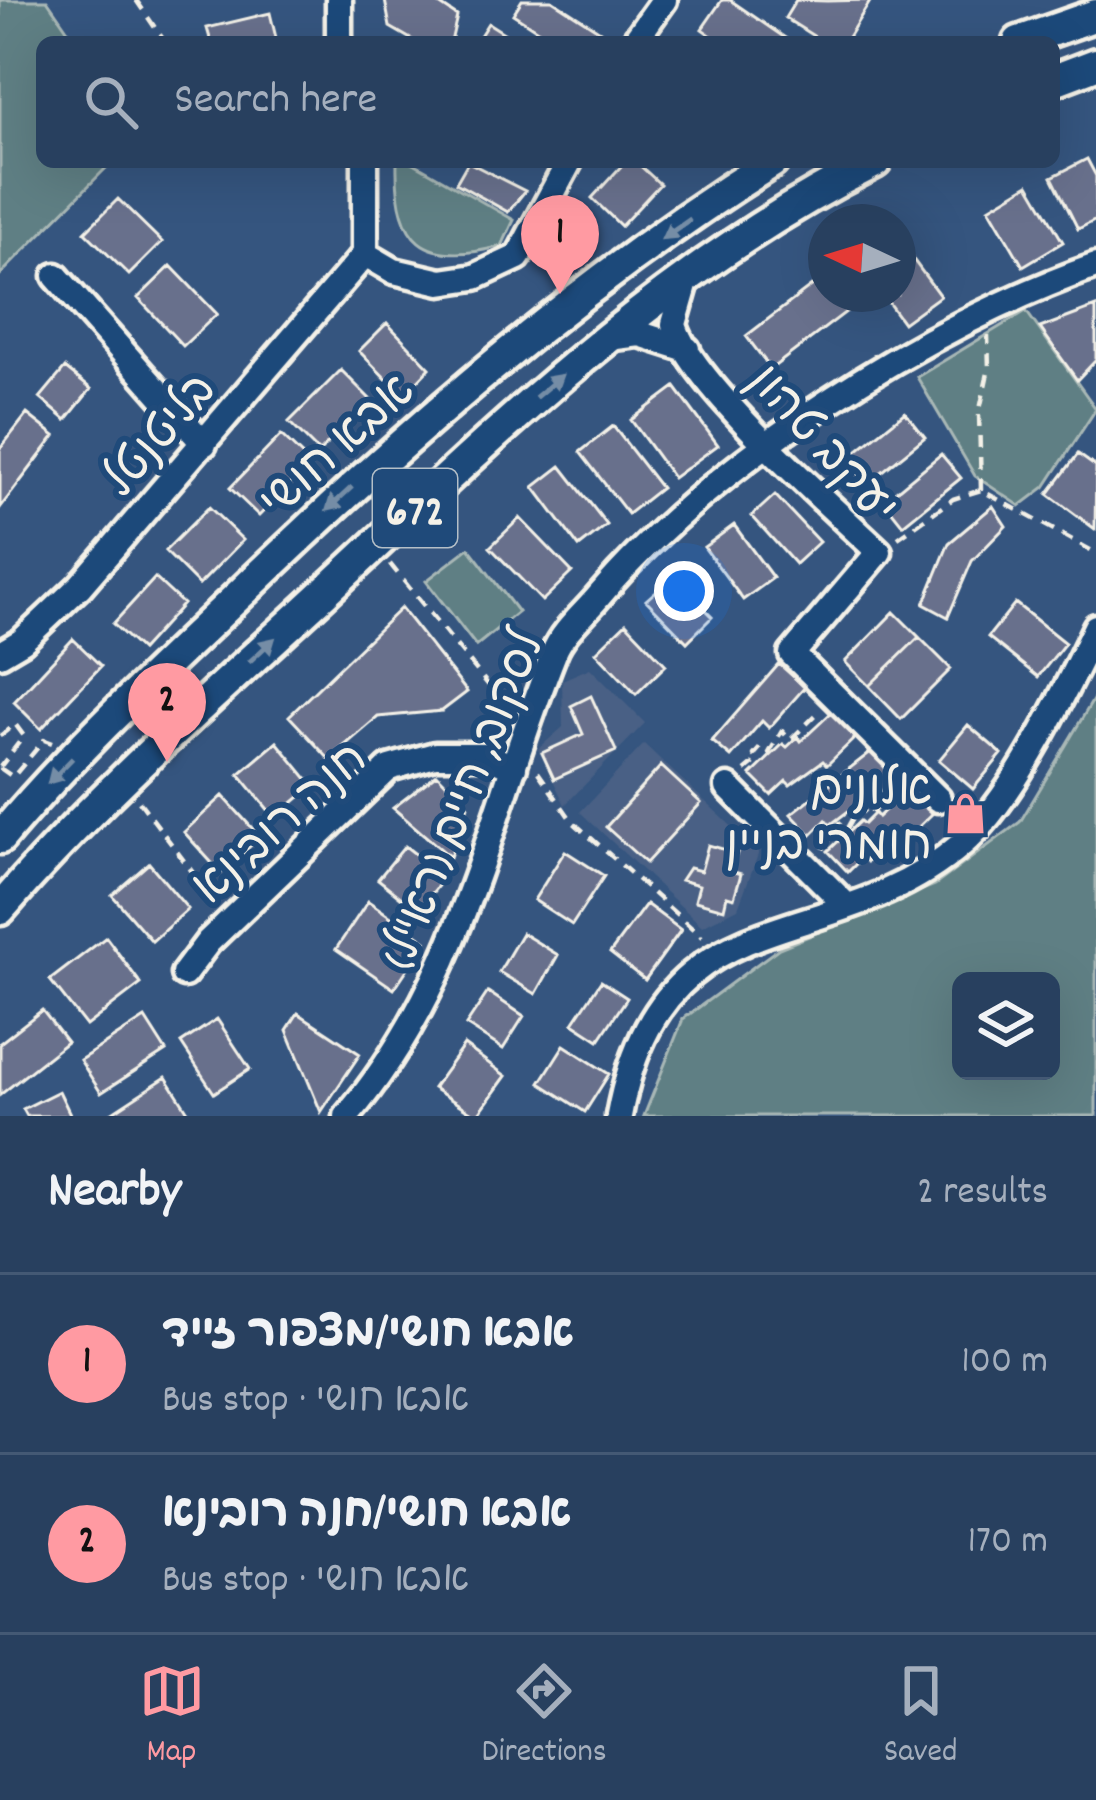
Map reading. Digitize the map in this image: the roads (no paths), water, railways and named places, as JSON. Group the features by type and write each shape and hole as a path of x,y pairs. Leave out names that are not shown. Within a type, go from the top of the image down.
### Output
{"main road":[{"path":"1036,36 1096,15"},
{"path":"1060,78 1096,64"},
{"name":"אבא חושי","path":"0,838 127,702 343,495 497,358 764,168"},
{"name":"אבא חושי","path":"0,909 77,819 606,339 766,224 864,168"},
{"path":"0,932 77,819"}],"street":[{"path":"339,0 339,36"},
{"path":"638,36 664,0"},
{"path":"365,168 365,254 394,271 441,282 475,277 518,257 566,168"},
{"name":"בליטנטל","path":"0,654 22,641 80,586 365,254"},
{"name":"לסקוב, חיים (רא\"ל)","path":"346,1116 371,1088 442,973 556,647 635,554 764,443 885,369 987,315 1096,266"},
{"path":"56,276 204,444"},
{"name":"יעקב טהון","path":"686,282 674,324 687,349 764,443 879,551 792,654 938,799"},
{"name":"יעקב טהון","path":"606,339 640,334 687,349"},
{"path":"619,1116 638,1047 663,1003 692,968 912,880 964,842 1000,798 1096,627"},
{"name":"חנה רובינא","path":"184,974 229,921 389,768 435,755 518,756"},
{"path":"728,788 845,904"}],"place":[{"name":"אבא חושי/מצפור זייד","path":"560,294"},
{"name":"אבא חושי/חנה רובינא","path":"167,762"},
{"name":"אלונים חומרי בניין","path":"966,814"}]}
